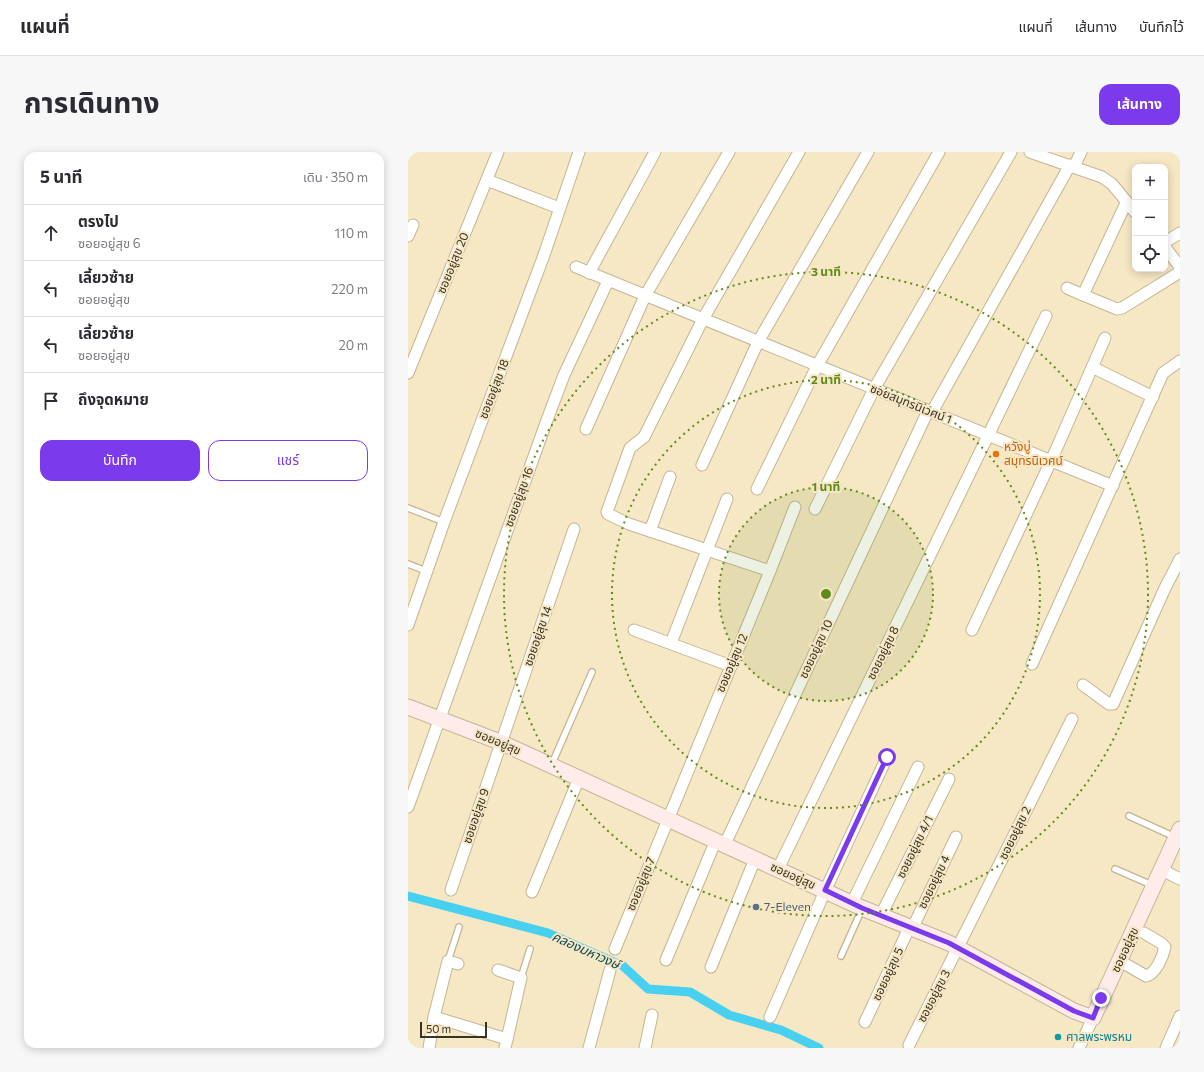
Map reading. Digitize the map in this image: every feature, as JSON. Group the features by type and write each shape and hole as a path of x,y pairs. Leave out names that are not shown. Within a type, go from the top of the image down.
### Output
{"street":[{"name":"ซอยอยู่สุข 20","path":"408,373 498,152"},
{"name":"ซอยอยู่สุข 18","path":"408,625 444,522 544,255 579,152"},
{"path":"589,273 655,152"},
{"path":"586,429 645,296 728,152"},
{"path":"770,571 650,531 608,514 608,506 630,448 644,437 703,319 799,152"},
{"path":"702,465 758,342 868,152"},
{"path":"757,489 817,366 939,152"},
{"path":"815,509 874,389 1012,152"},
{"path":"1030,152 1090,172 1107,181 1116,188 1132,209"},
{"name":"ซอยอยู่สุข 10","path":"666,960 721,842 930,412 1081,152"},
{"path":"487,180 559,208"},
{"path":"1083,294 1126,203"},
{"path":"408,236 413,225"},
{"path":"1168,240 1180,233"},
{"path":"1168,251 1180,266"},
{"name":"ซอยสมุทรนิเวศน์ 1","path":"576,267 1113,486"},
{"path":"1067,288 1116,309 1122,308 1180,272"},
{"name":"ซอยอยู่สุข 16","path":"408,806 546,420 564,375 608,281"},
{"name":"ซอยอยู่สุข 8","path":"778,870 1046,316"},
{"path":"972,630 1051,461 1105,338"},
{"path":"1032,664 1163,373 1180,361"},
{"path":"1092,367 1153,396"},
{"path":"650,531 670,477"},
{"path":"671,643 706,549 727,499"},
{"name":"ซอยอยู่สุข 12","path":"667,819 795,507"},
{"name":"ซอยอยู่สุข 14","path":"500,742 574,529"},
{"path":"1083,685 1109,704 1113,704 1165,588 1180,559"},
{"path":"634,630 731,666"},
{"name":"ซอยอยู่สุข","path":"408,707 500,742 667,819 721,842 857,906 912,927 958,947 1074,1011 1093,1018 1178,833"},
{"name":"ซอยอยู่สุข 2","path":"958,947 1072,719"},
{"name":"ซอยอยู่สุข 9","path":"451,890 500,742"},
{"path":"770,1017 825,890 887,757"},
{"path":"857,906 918,767"},
{"path":"532,892 579,778"},
{"name":"ซอยอยู่สุข 4/1","path":"881,915 949,779"},
{"name":"ซอยอยู่สุข 7","path":"615,949 667,819"},
{"name":"ซอยอยู่สุข 4","path":"912,927 956,837"},
{"path":"711,967 755,859"},
{"path":"1162,870 1180,879"},
{"name":"ซอยอยู่สุข 5","path":"865,1022 912,927"},
{"path":"1120,961 1146,976 1150,975 1157,967 1165,947 1144,933"},
{"name":"ซอยอยู่สุข 3","path":"909,1045 958,947"},
{"path":"429,1048 434,1017 453,962"},
{"path":"434,1017 506,1043 521,978 498,970"},
{"path":"590,1048 610,970"},
{"path":"645,1048 652,1015"},
{"path":"1166,1048 1180,1016"},
{"path":"1079,1048 1093,1018"}],"lane":[{"path":"408,508 444,522"},
{"path":"408,564 426,571"},
{"path":"551,766 592,672"},
{"path":"1129,816 1178,833"},
{"path":"1115,869 1154,886"},
{"path":"841,956 857,906"},
{"path":"453,962 459,927"},
{"path":"521,978 530,949"}],"waterway":[{"name":"คลองมหาวงษ์","path":"408,896 548,933 623,966 648,989 690,992 729,1015 781,1030 819,1048"}],"place":[{"name":"หวังบู่ สมุทรนิเวศน์","path":"996,454"},
{"name":"7-Eleven","path":"756,907"},
{"name":"ศาลพระพรหม","path":"1058,1037"}],"route":[{"path":"887,757 825,890 862,908 912,927 958,947 1074,1011 1093,1018 1101,998"}]}
